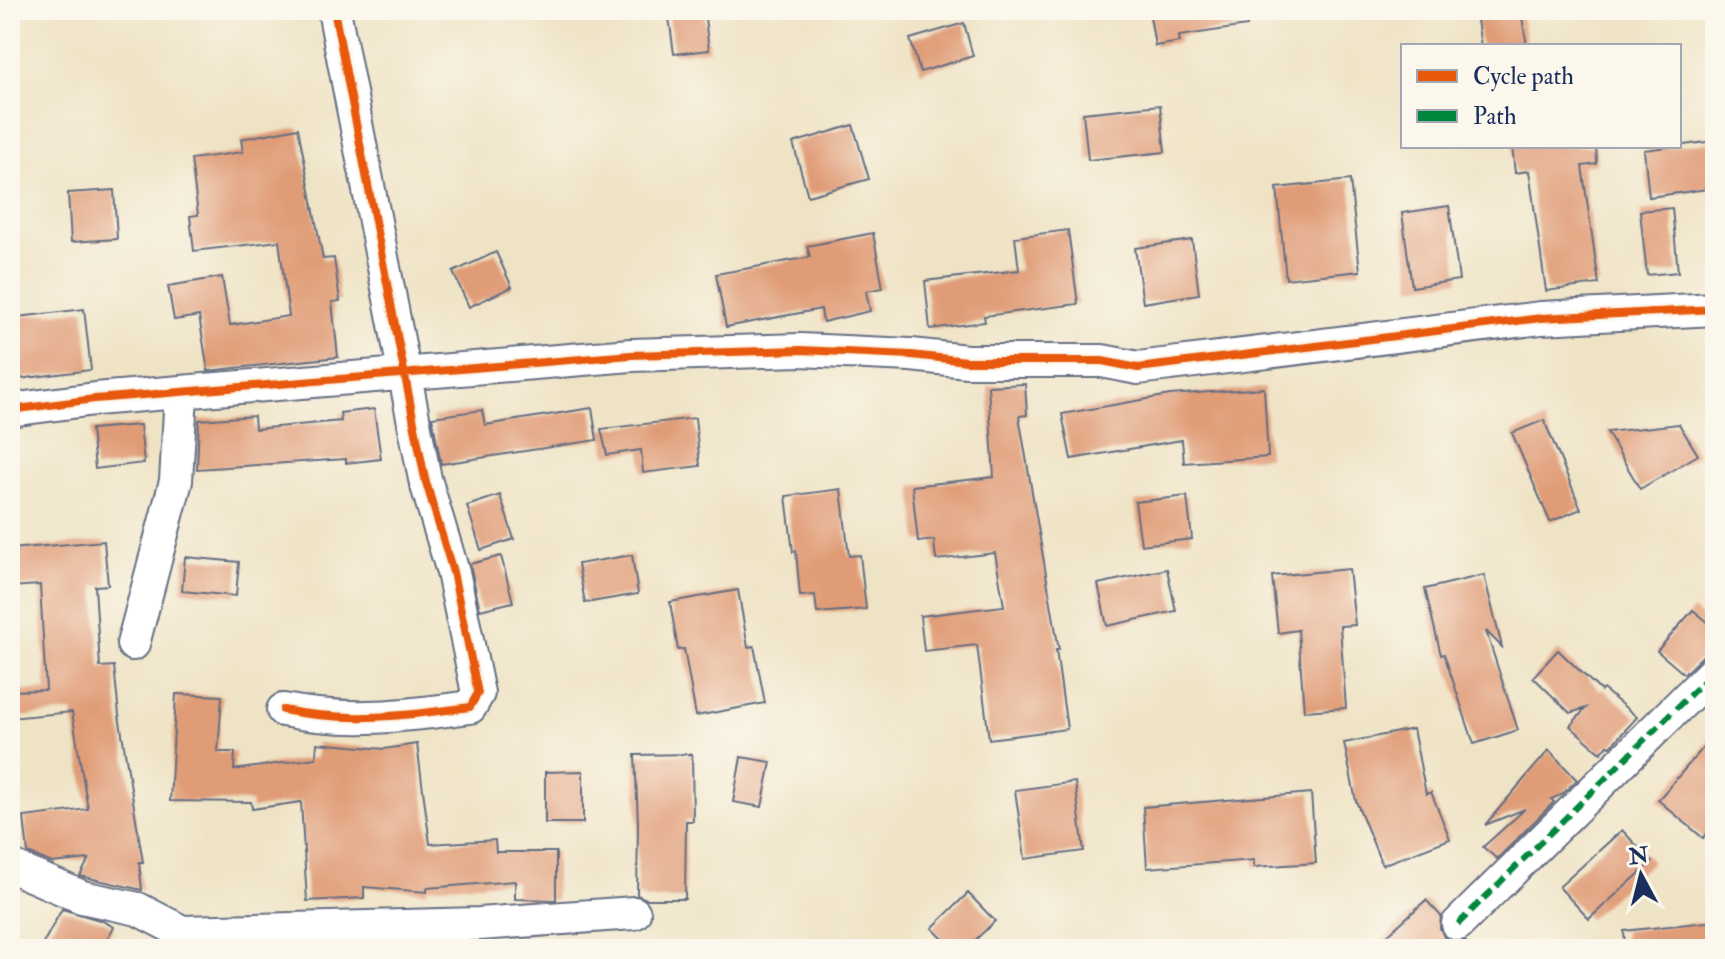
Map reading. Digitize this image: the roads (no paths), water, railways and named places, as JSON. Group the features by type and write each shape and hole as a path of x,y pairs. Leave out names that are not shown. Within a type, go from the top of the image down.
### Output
{"street":[{"path":"283,710 322,718 400,717 470,707 478,693 453,572 425,479 334,10"},
{"path":"10,410 95,399 631,355 800,350 967,361 1102,361 1138,368 1541,318 1715,309"},
{"path":"133,644 176,481 181,394"},
{"path":"1458,924 1715,670"},
{"path":"10,866 82,897 138,909 189,941 634,913"}]}
